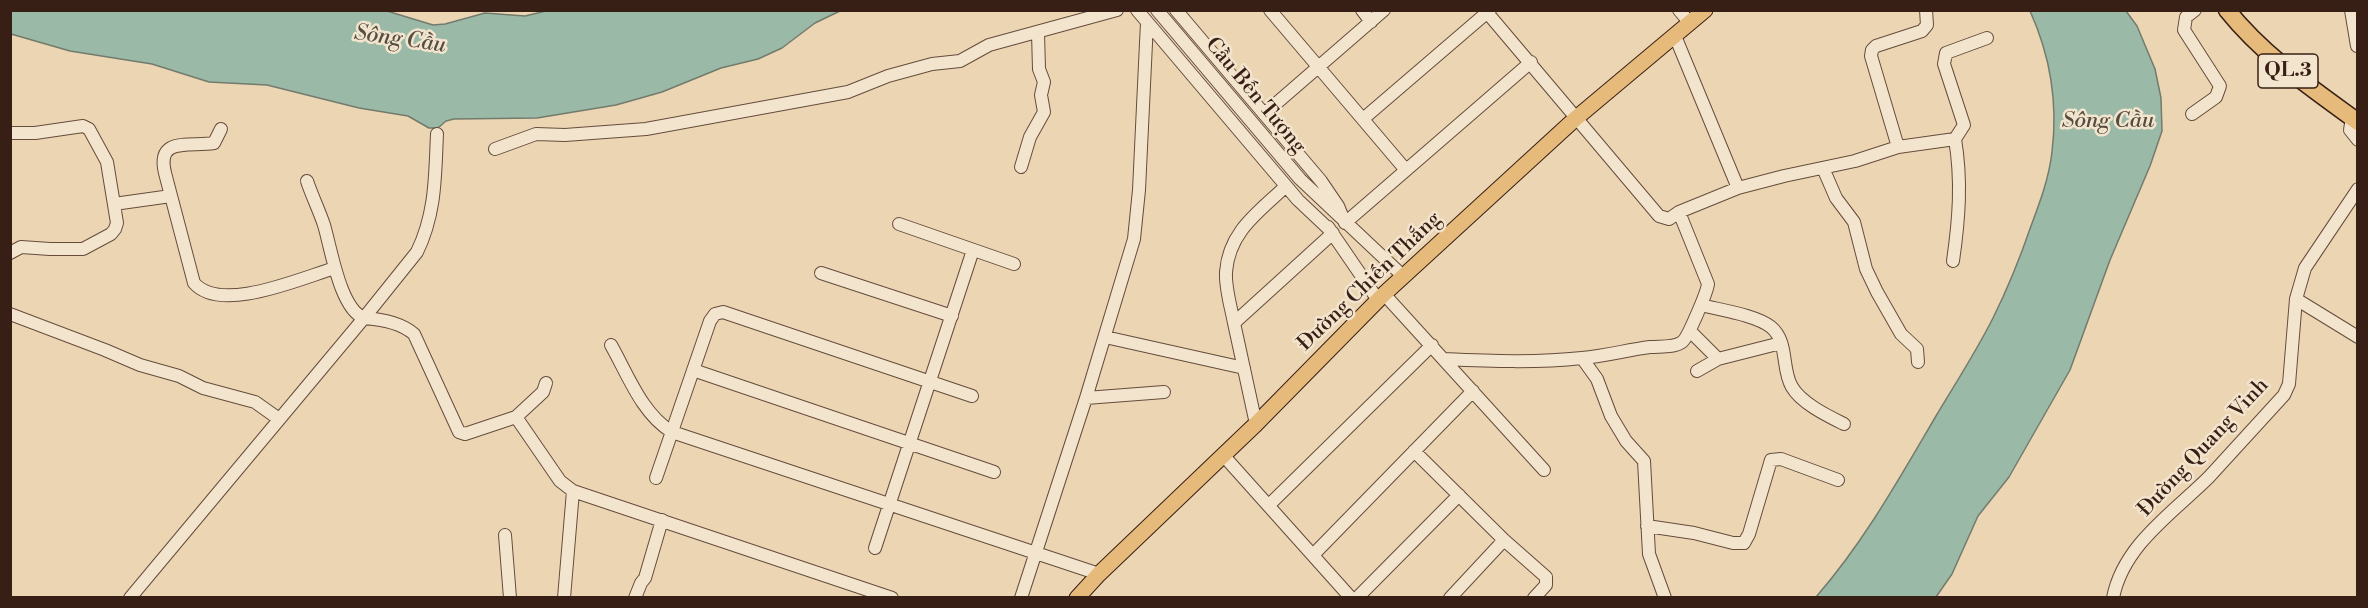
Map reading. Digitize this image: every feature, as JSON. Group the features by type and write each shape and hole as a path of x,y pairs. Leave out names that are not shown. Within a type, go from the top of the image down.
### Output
{"highway":[{"name":"QL.3","path":"2227,10 2252,39 2279,64 2355,120"}],"main road":[{"name":"Đường Chiến Thắng","path":"1077,597 1256,424 1403,276 1575,119 1705,10"}],"street":[{"path":"495,149 536,134 565,135 646,129 848,92 888,76 932,64 960,61 989,45 1117,10"},
{"path":"1137,10 1286,186 1333,233"},
{"name":"Cầu Bến Tượng","path":"1157,10 1300,179"},
{"path":"1176,10 1321,180 1338,206 1345,223"},
{"path":"1270,10 1405,170"},
{"path":"1362,10 1371,22"},
{"path":"1264,114 1384,10"},
{"path":"1679,10 1690,23"},
{"path":"1898,147 1871,56 1872,50 1876,46 1922,31 1927,25 1926,10"},
{"path":"2192,114 2216,97 2220,86 2184,30 2186,17 2195,10"},
{"path":"2351,10 2357,46"},
{"path":"1363,119 1488,11 1575,119 1659,216 1669,219 1679,212 1738,188 1855,161 1898,147 1955,140"},
{"path":"1021,597 1106,337 1134,239 1139,190 1147,22"},
{"path":"1021,167 1030,137 1044,112 1041,95 1044,82 1039,69 1038,33"},
{"path":"1675,36 1738,188"},
{"path":"1953,261 1959,216 1960,180 1955,140 1964,125 1944,64 1946,53 1987,38"},
{"path":"1345,223 1531,62"},
{"path":"2355,120 2350,130 2358,140"},
{"path":"10,133 35,133 83,126 89,129 105,154 117,223 111,234 74,250 21,247 10,253"},
{"path":"221,129 214,143 178,145 165,153 162,161 194,283 202,292 214,296 251,294 335,268"},
{"path":"130,597 417,252 433,208 437,134"},
{"path":"1823,168 1836,198 1854,222 1866,269 1877,292 1901,334 1917,349 1918,362"},
{"path":"1300,179 1403,276"},
{"path":"1300,179 1314,207 1381,297 1432,345 1544,470"},
{"path":"307,181 324,225 335,268 354,313 364,318 376,319 404,328 414,334 462,434 516,417 543,392 546,383"},
{"path":"1256,424 1226,273 1233,241 1239,231 1286,186"},
{"name":"Đường Quang Vinh","path":"2113,597 2125,564 2138,545 2210,476 2284,395 2289,384 2296,299 2305,268 2358,189"},
{"path":"114,204 171,196"},
{"path":"1444,359 1489,362 1582,358 1679,344 1684,341 1708,284 1679,212"},
{"path":"899,225 1014,264"},
{"path":"1234,322 1333,233"},
{"path":"876,548 974,250"},
{"path":"821,273 952,316"},
{"path":"2296,299 2358,337"},
{"path":"1701,305 1762,321 1772,328 1781,344 1792,388 1815,409 1844,424"},
{"path":"656,478 710,321 716,314 723,312 972,396"},
{"path":"10,314 140,365 179,376 204,388 255,402 279,419"},
{"path":"1690,331 1718,359"},
{"path":"1106,337 1244,368"},
{"path":"1697,371 1718,359 1781,344"},
{"path":"611,345 650,415 672,432 1099,574"},
{"path":"1269,506 1432,345"},
{"path":"1582,358 1597,379 1611,416 1626,441 1644,461 1649,554 1665,597"},
{"path":"693,370 994,472"},
{"path":"1313,555 1473,391"},
{"path":"1086,398 1164,392"},
{"path":"516,417 560,481 573,491 892,597"},
{"path":"1414,451 1504,540 1546,577 1546,585 1534,597"},
{"path":"1223,455 1351,597"},
{"path":"1647,526 1694,533 1733,543 1744,543 1749,534 1771,460 1781,459 1838,480"},
{"path":"564,597 573,491"},
{"path":"1357,597 1459,495"},
{"path":"635,597 640,583 645,578 663,520"},
{"path":"505,535 510,597"},
{"path":"1450,597 1504,540"}],"water":[{"name":"Sông Cầu","path":"550,10 840,11 815,23 782,48 758,59 721,68 662,92 616,105 537,118 454,119 446,121 438,128 429,128 408,116 359,108 267,85 209,82 152,64 70,51 11,34 11,11 387,11 433,25 485,13 525,16"},
{"name":"Sông Cầu","path":"2030,11 2126,11 2137,26 2155,69 2161,98 2162,131 2150,166 2110,260 2070,370 2009,477 1978,516 1952,574 1936,597 1816,597 1850,554 1880,510 1973,356 2004,295 2027,238 2049,171 2054,134 2051,80 2043,45"}]}
